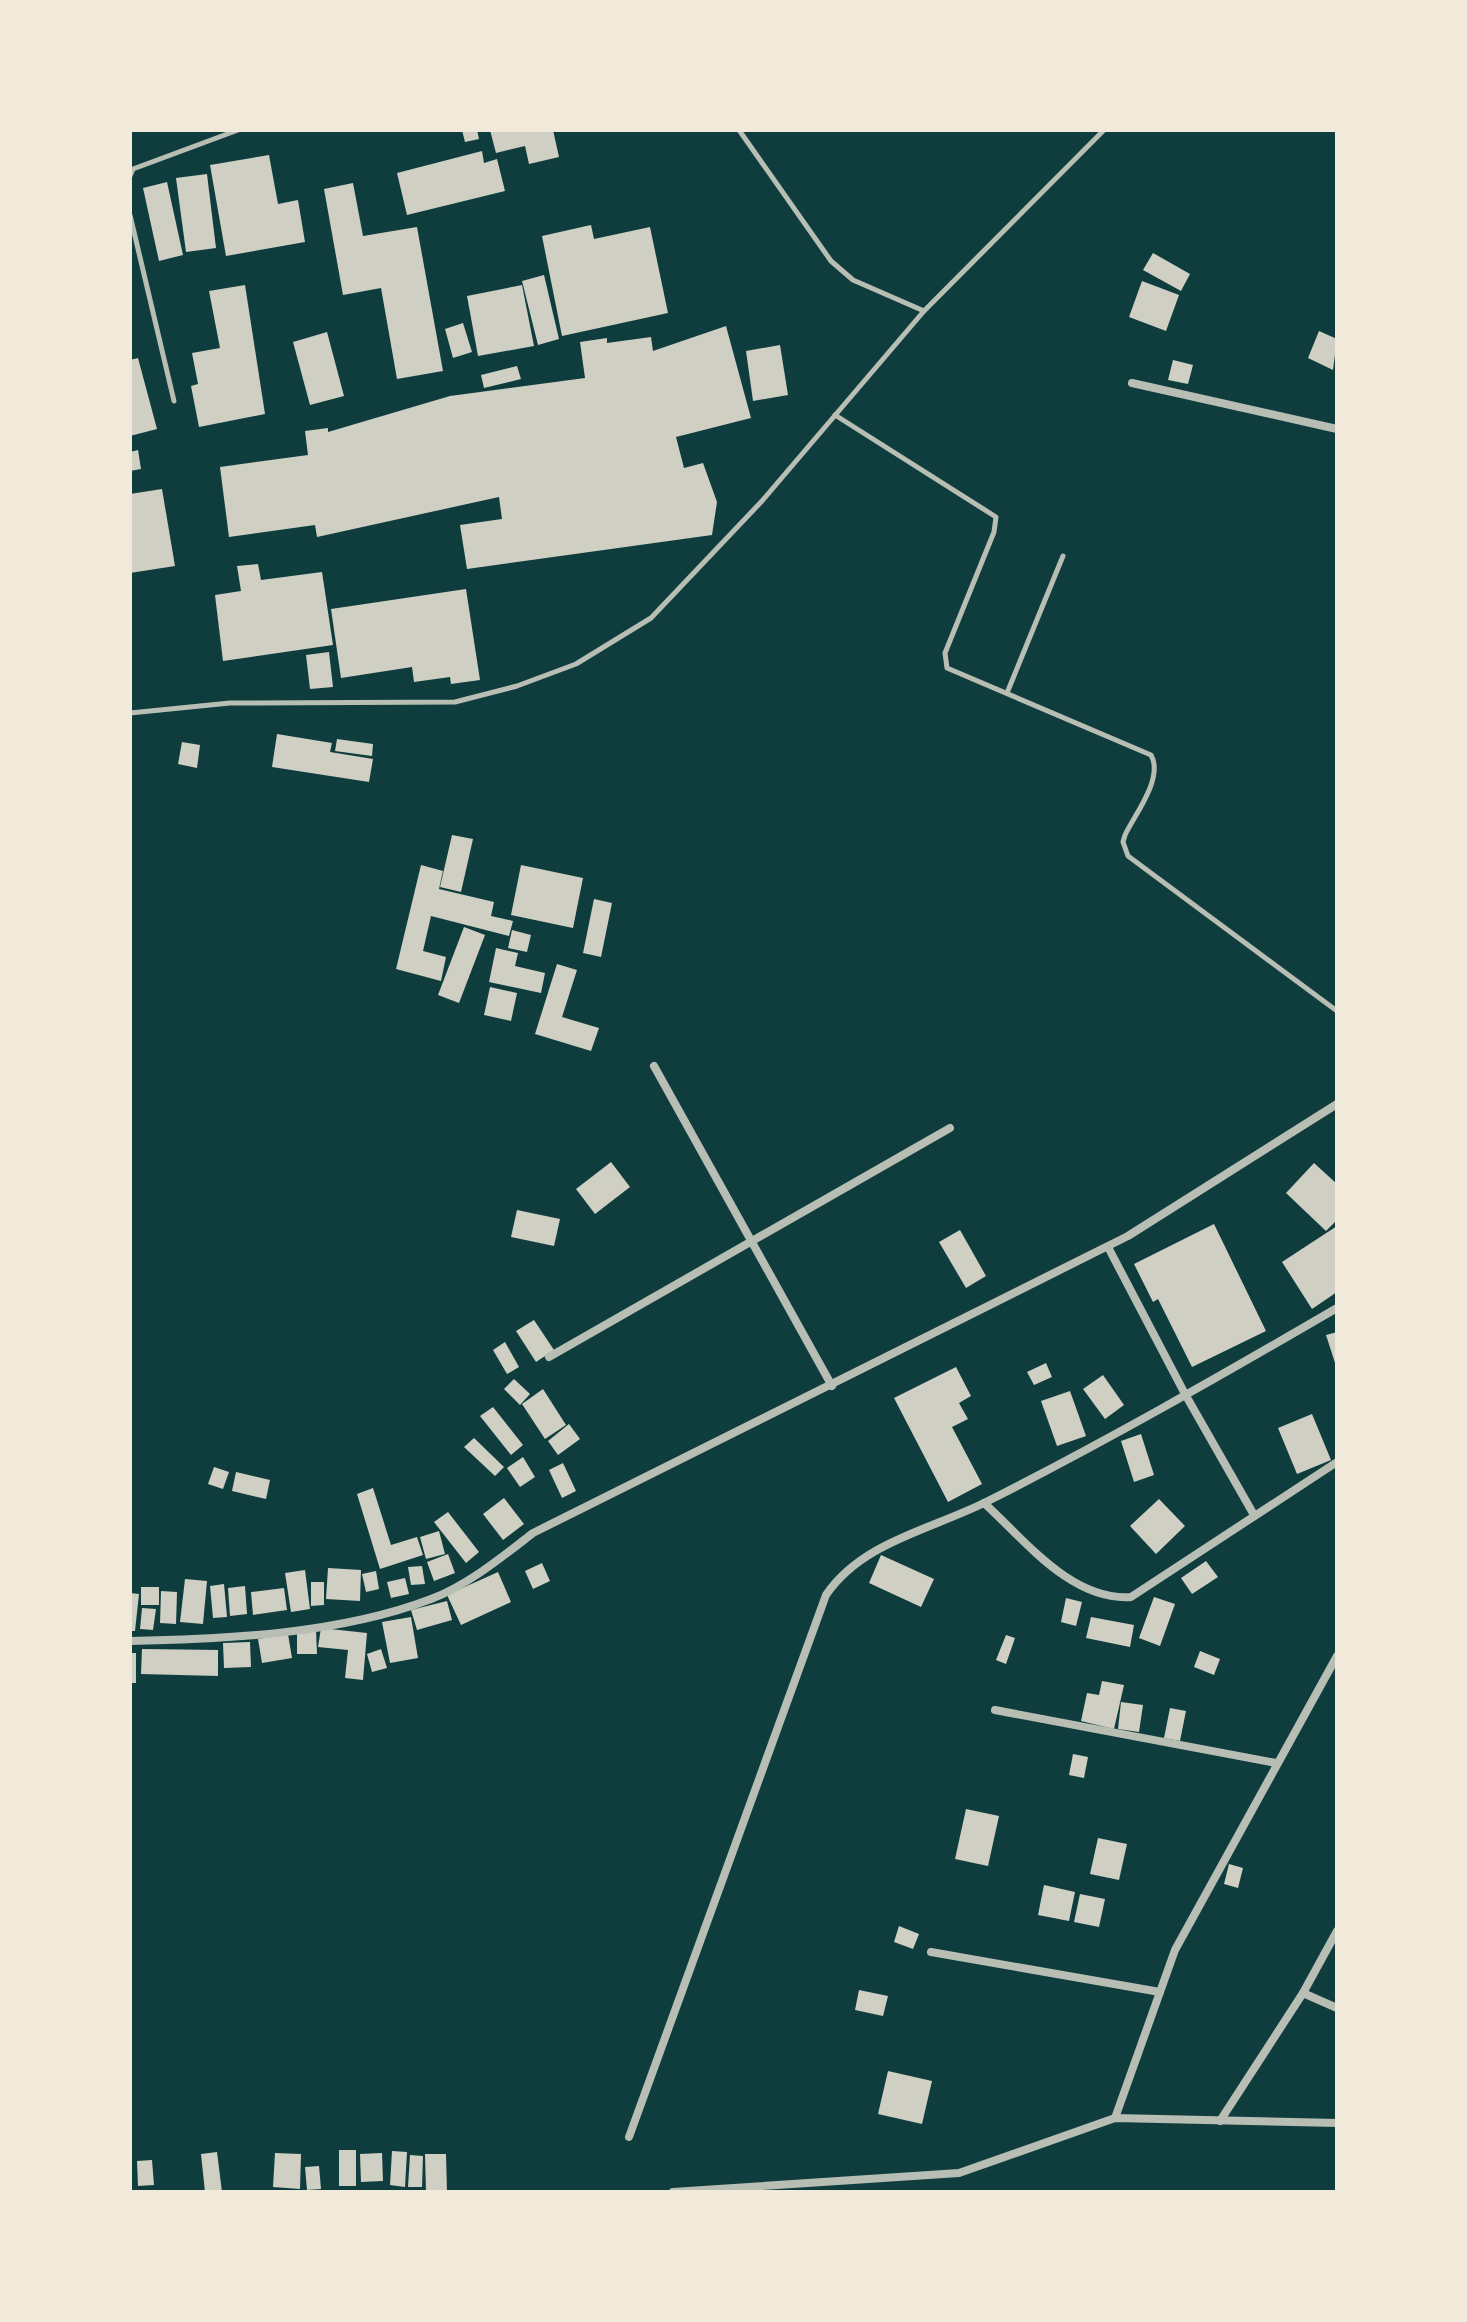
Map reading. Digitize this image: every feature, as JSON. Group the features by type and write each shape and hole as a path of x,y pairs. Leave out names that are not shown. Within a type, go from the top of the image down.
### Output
{"street":[{"path":"1132,383 1337,429"},
{"path":"654,1066 832,1386"},
{"path":"130,1641 204,1639 369,1619 434,1598 489,1567 533,1533 1108,1247 1337,1104"},
{"path":"549,1357 950,1128"},
{"path":"1108,1247 1185,1394 1254,1515"},
{"path":"629,2137 826,1595 842,1573 864,1556 984,1503 1337,1308"},
{"path":"984,1503 1072,1581 1115,1598 1131,1597 1337,1462"},
{"path":"1115,2118 1175,1950 1337,1656"},
{"path":"995,1710 1276,1763"},
{"path":"1220,2121 1303,1993 1337,1931"},
{"path":"931,1952 1160,1992"},
{"path":"1303,1993 1337,2008"},
{"path":"673,2192 959,2173 1115,2118 1337,2123"}],"lane":[{"path":"130,176 133,169 238,130"},
{"path":"739,130 831,261 853,280 924,311"},
{"path":"130,713 230,703 455,702 517,686 576,664 651,618 762,501 924,311 1104,130"},
{"path":"130,215 174,401"},
{"path":"835,415 996,517 944,660 954,673 1151,755 1155,762 1153,780 1123,842 1128,856 1337,1011"},
{"path":"1007,693 1063,556"}],"building":[{"path":"462,130 477,130 479,139 465,142"},
{"path":"490,130 553,130 559,157 529,164 525,146 496,153"},
{"path":"482,151 484,163 497,159 505,191 407,215 397,173"},
{"path":"269,155 278,204 298,200 305,242 226,256 210,165"},
{"path":"207,174 216,248 186,252 176,178"},
{"path":"167,182 183,255 159,261 143,188"},
{"path":"353,183 363,236 417,227 443,371 397,379 381,288 343,295 324,189"},
{"path":"591,225 594,239 650,227 668,313 562,336 542,236"},
{"path":"1153,253 1190,274 1181,291 1143,270"},
{"path":"544,275 559,339 538,345 522,281"},
{"path":"1142,281 1179,295 1166,331 1129,317"},
{"path":"245,285 265,414 199,427 191,386 198,384 192,353 220,348 209,291"},
{"path":"522,285 534,346 478,356 467,296"},
{"path":"463,323 472,352 453,358 445,329"},
{"path":"726,326 751,418 676,437 684,468 703,463 717,502 712,535 467,569 460,525 502,519 499,497 317,537 315,525 229,537 220,467 308,455 305,431 328,428 328,432 450,396 585,378 580,342 607,338 607,343 651,337 653,351"},
{"path":"1319,331 1337,339 1333,370 1308,358"},
{"path":"327,332 344,396 310,405 293,342"},
{"path":"780,345 788,395 753,401 746,351"},
{"path":"138,358 157,429 130,436 130,360"},
{"path":"1173,360 1193,365 1188,384 1168,380"},
{"path":"517,366 521,379 484,388 481,375"},
{"path":"138,450 141,469 130,471 130,452"},
{"path":"162,489 175,566 130,573 130,494"},
{"path":"258,564 261,580 322,572 333,645 223,661 215,595 241,591 237,566"},
{"path":"466,589 480,680 451,684 450,677 414,682 412,667 341,678 331,609"},
{"path":"329,652 333,687 310,689 306,655"},
{"path":"277,734 332,743 330,752 373,759 369,782 272,767"},
{"path":"337,739 373,744 372,756 335,751"},
{"path":"182,742 200,745 197,768 178,764"},
{"path":"452,835 473,839 461,892 440,887"},
{"path":"421,865 443,871 439,889 494,902 491,916 513,921 509,936 431,916 423,951 446,957 441,981 396,969"},
{"path":"521,865 583,878 573,928 511,915"},
{"path":"594,899 612,903 601,957 583,953"},
{"path":"464,927 485,935 459,1003 438,995"},
{"path":"512,930 531,935 527,952 508,948"},
{"path":"496,948 518,953 515,966 545,973 541,993 489,982"},
{"path":"557,964 577,970 562,1017 599,1028 591,1051 535,1034"},
{"path":"490,987 517,993 511,1021 484,1015"},
{"path":"611,1162 630,1187 595,1214 576,1189"},
{"path":"1314,1163 1337,1184 1337,1220 1326,1231 1286,1193"},
{"path":"517,1210 560,1219 554,1246 511,1237"},
{"path":"1214,1224 1266,1331 1192,1367 1158,1299 1153,1302 1134,1264"},
{"path":"1337,1226 1337,1292 1312,1309 1282,1262"},
{"path":"960,1230 986,1276 966,1288 939,1242"},
{"path":"534,1320 554,1350 536,1362 516,1331"},
{"path":"1337,1332 1337,1366 1336,1366 1326,1335"},
{"path":"505,1342 519,1367 507,1374 493,1350"},
{"path":"1046,1363 1052,1377 1034,1385 1027,1372"},
{"path":"956,1367 971,1396 959,1403 968,1419 952,1427 982,1484 948,1502 894,1398"},
{"path":"1103,1375 1124,1405 1105,1419 1083,1389"},
{"path":"514,1379 530,1394 520,1405 504,1389"},
{"path":"543,1389 566,1425 545,1439 522,1404"},
{"path":"1070,1391 1086,1436 1057,1446 1041,1401"},
{"path":"493,1407 523,1445 511,1455 480,1416"},
{"path":"1312,1414 1331,1460 1297,1474 1278,1428"},
{"path":"569,1424 580,1439 558,1455 548,1441"},
{"path":"1141,1434 1154,1475 1134,1482 1121,1441"},
{"path":"474,1438 504,1467 495,1476 464,1447"},
{"path":"523,1457 535,1477 520,1487 507,1468"},
{"path":"563,1463 576,1491 562,1498 549,1470"},
{"path":"214,1467 229,1472 223,1489 208,1484"},
{"path":"236,1472 270,1480 266,1499 232,1491"},
{"path":"373,1488 391,1545 417,1537 423,1555 380,1569 357,1494"},
{"path":"504,1498 524,1524 503,1540 483,1514"},
{"path":"1159,1499 1185,1526 1156,1554 1130,1526"},
{"path":"448,1512 479,1552 466,1563 434,1522"},
{"path":"439,1531 445,1554 426,1559 420,1537"},
{"path":"448,1554 455,1573 434,1581 427,1562"},
{"path":"881,1555 934,1579 921,1607 869,1583"},
{"path":"1206,1561 1218,1577 1192,1594 1181,1578"},
{"path":"542,1563 550,1581 533,1589 525,1571"},
{"path":"422,1566 425,1584 411,1585 408,1567"},
{"path":"328,1568 361,1570 360,1601 326,1599"},
{"path":"305,1570 310,1609 291,1612 285,1573"},
{"path":"376,1571 379,1589 366,1592 362,1574"},
{"path":"498,1572 511,1602 461,1625 447,1595"},
{"path":"405,1578 409,1594 391,1598 387,1582"},
{"path":"185,1579 207,1581 203,1624 180,1622"},
{"path":"311,1582 324,1582 324,1605 311,1606"},
{"path":"224,1584 227,1617 213,1618 210,1586"},
{"path":"245,1586 247,1614 230,1616 228,1588"},
{"path":"141,1587 159,1587 159,1605 141,1605"},
{"path":"284,1588 287,1610 253,1615 251,1592"},
{"path":"161,1591 177,1592 176,1624 160,1623"},
{"path":"130,1593 139,1594 135,1631 130,1631"},
{"path":"1154,1597 1175,1604 1160,1646 1139,1638"},
{"path":"1066,1598 1082,1602 1076,1626 1061,1622"},
{"path":"447,1601 452,1620 417,1630 411,1610"},
{"path":"142,1608 156,1609 153,1630 140,1629"},
{"path":"411,1617 418,1658 390,1663 382,1622"},
{"path":"1091,1617 1134,1625 1130,1647 1086,1638"},
{"path":"321,1628 367,1633 363,1680 345,1678 348,1650 318,1647"},
{"path":"297,1630 316,1630 317,1654 297,1654"},
{"path":"288,1634 292,1658 262,1663 258,1639"},
{"path":"1006,1635 1015,1638 1006,1664 996,1660"},
{"path":"250,1642 251,1667 224,1668 223,1643"},
{"path":"142,1649 218,1650 218,1676 141,1674"},
{"path":"381,1649 387,1668 372,1672 367,1654"},
{"path":"1200,1651 1220,1659 1214,1675 1194,1667"},
{"path":"130,1653 136,1653 136,1683 130,1683"},
{"path":"1102,1681 1124,1685 1114,1729 1081,1721 1087,1693 1099,1695"},
{"path":"1121,1702 1143,1705 1139,1732 1118,1729"},
{"path":"1170,1708 1186,1711 1180,1741 1164,1738"},
{"path":"1073,1754 1088,1757 1084,1778 1069,1775"},
{"path":"966,1809 999,1816 988,1866 955,1859"},
{"path":"1098,1838 1127,1844 1119,1880 1090,1874"},
{"path":"1229,1864 1243,1868 1238,1888 1224,1884"},
{"path":"1044,1885 1075,1892 1069,1921 1038,1915"},
{"path":"1080,1894 1105,1899 1099,1927 1074,1922"},
{"path":"899,1926 919,1934 913,1949 894,1942"},
{"path":"859,1990 888,1996 883,2016 855,2010"},
{"path":"888,2071 932,2081 922,2124 878,2114"},
{"path":"339,2150 356,2150 356,2186 339,2186"},
{"path":"392,2151 407,2152 405,2187 390,2185"},
{"path":"217,2152 222,2192 205,2192 201,2154"},
{"path":"275,2153 301,2154 300,2189 273,2187"},
{"path":"382,2153 383,2181 361,2182 360,2154"},
{"path":"425,2154 446,2154 447,2192 426,2192"},
{"path":"410,2155 423,2156 422,2187 408,2187"},
{"path":"152,2160 154,2185 138,2186 137,2161"},
{"path":"319,2166 321,2189 307,2190 305,2167"}]}
